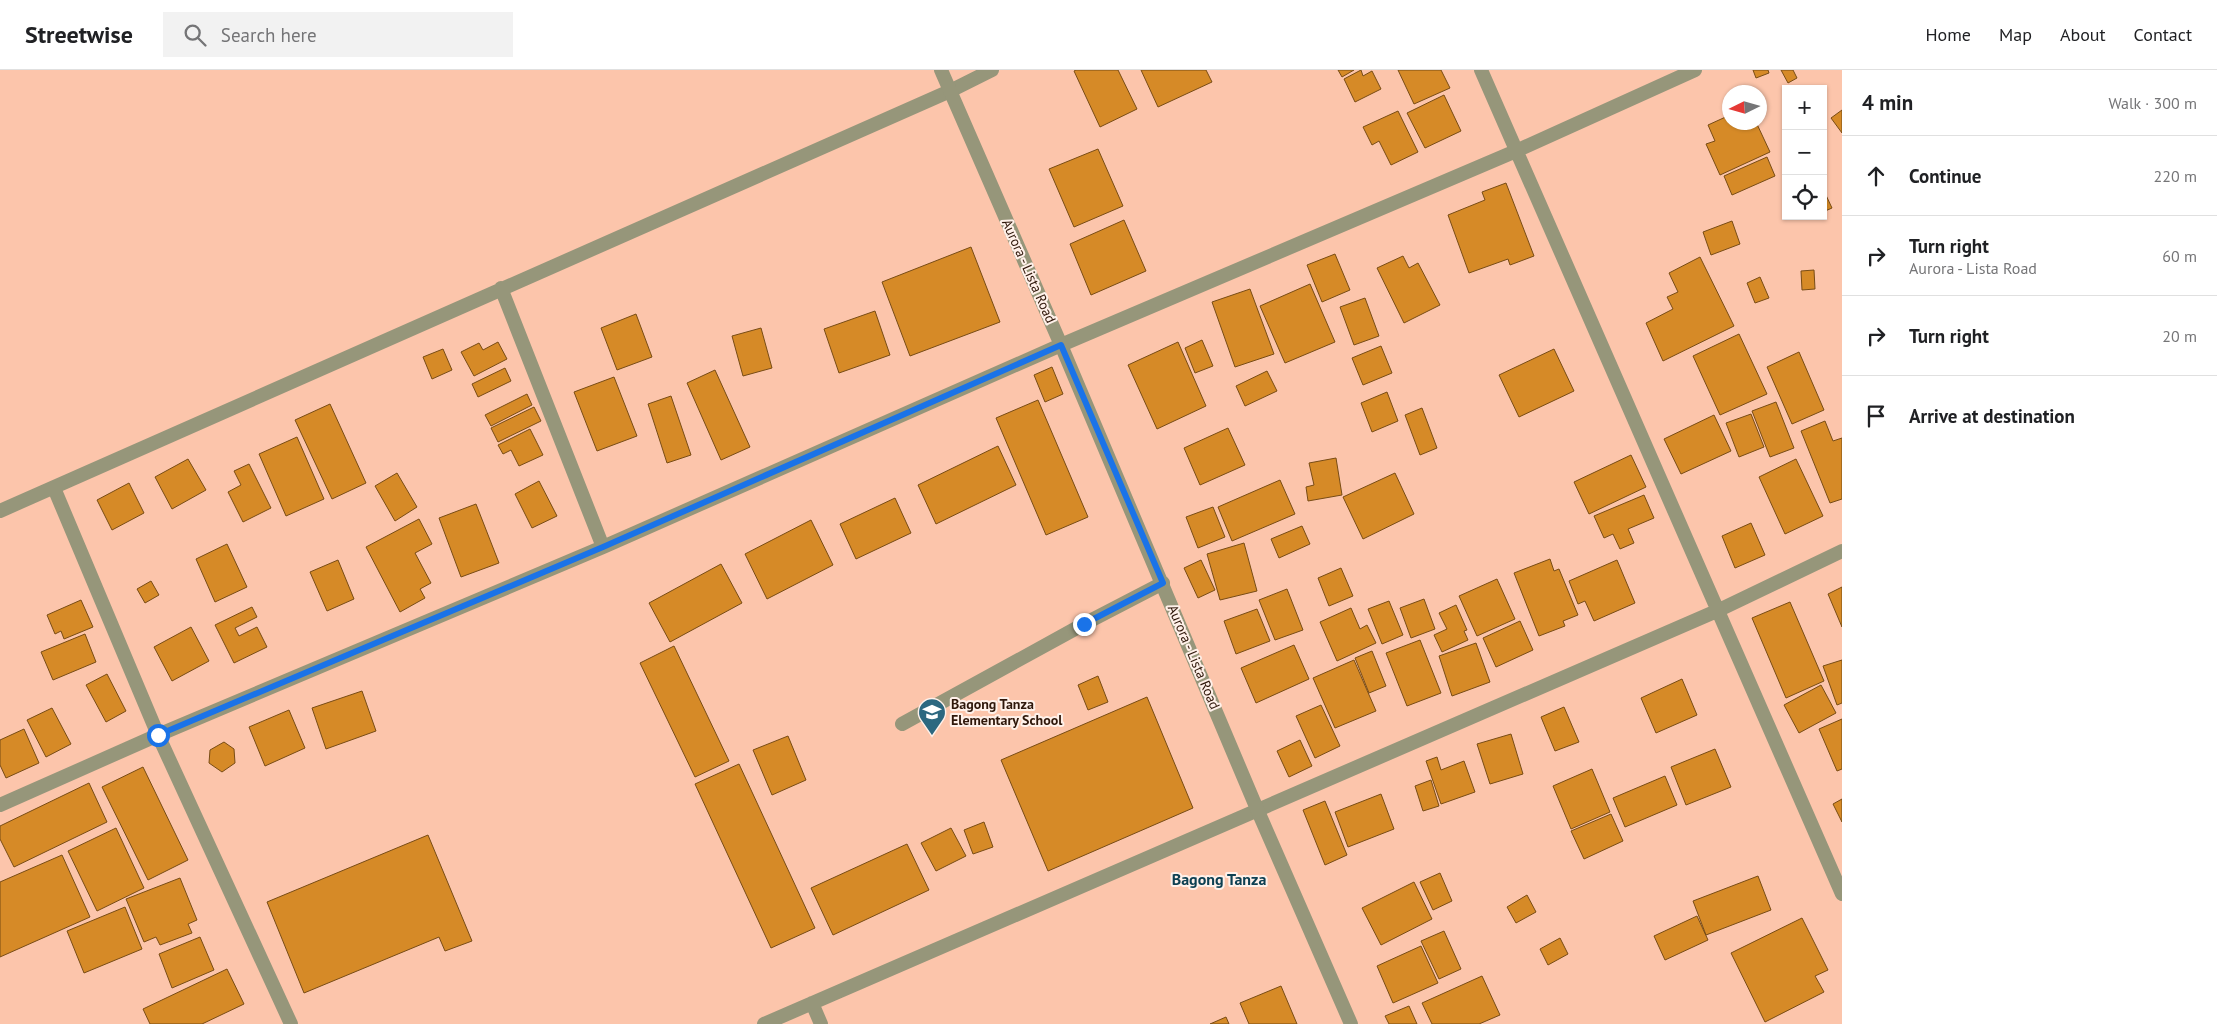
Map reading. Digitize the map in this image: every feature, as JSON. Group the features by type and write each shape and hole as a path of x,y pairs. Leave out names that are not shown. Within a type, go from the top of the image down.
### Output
{"street":[{"name":"Aurora - Lista Road","path":"940,70 1061,345 1257,809 1351,1024"},
{"path":"0,511 950,91 992,70"},
{"path":"1481,70 1842,894"},
{"path":"0,805 158,735 603,547 1061,345 1516,151 1695,70"},
{"path":"501,288 603,547"},
{"path":"54,488 158,735 291,1024"},
{"path":"764,1024 1718,610 1842,551"},
{"path":"902,724 1163,583"},
{"path":"812,1003 821,1024"}],"building":[{"path":"1118,70 1137,109 1100,127 1074,71"},
{"path":"1141,70 1206,70 1212,82 1158,107"},
{"path":"1338,70 1354,70 1342,77"},
{"path":"1361,70 1363,76 1372,71 1381,89 1355,102 1344,79"},
{"path":"1398,70 1441,70 1450,88 1414,104"},
{"path":"1753,70 1768,70 1769,73 1756,78"},
{"path":"1781,70 1793,70 1797,78 1788,83"},
{"path":"1444,95 1461,131 1425,148 1407,113"},
{"path":"1842,110 1842,133 1831,118"},
{"path":"1398,111 1418,152 1391,165 1379,141 1372,145 1363,127"},
{"path":"1722,119 1722,130 1760,130 1770,152 1720,175 1706,144 1715,141 1708,125"},
{"path":"1098,149 1123,206 1074,227 1049,169"},
{"path":"1767,157 1775,176 1732,195 1724,176"},
{"path":"1506,183 1534,256 1510,265 1508,259 1469,273 1448,215 1485,200 1482,192"},
{"path":"1827,197 1832,208 1827,210"},
{"path":"1124,220 1146,271 1091,295 1070,244"},
{"path":"1732,221 1740,244 1711,255 1703,232"},
{"path":"971,247 1000,322 910,356 882,282"},
{"path":"1335,254 1350,290 1322,302 1307,265"},
{"path":"1403,256 1409,268 1418,263 1440,305 1404,323 1377,268"},
{"path":"1700,257 1734,326 1663,361 1646,323 1673,309 1667,297 1678,292 1669,273"},
{"path":"1814,270 1815,289 1802,290 1801,271"},
{"path":"1760,277 1769,298 1755,303 1747,283"},
{"path":"1310,284 1335,342 1285,363 1260,306"},
{"path":"1250,289 1274,354 1235,367 1212,302"},
{"path":"1365,298 1379,336 1354,345 1340,307"},
{"path":"875,311 890,355 839,373 824,329"},
{"path":"636,314 652,357 617,370 601,328"},
{"path":"761,328 772,368 743,376 732,336"},
{"path":"1739,334 1767,394 1720,415 1693,356"},
{"path":"1202,340 1213,366 1195,373 1185,348"},
{"path":"498,342 507,359 474,376 461,352 479,343 483,350"},
{"path":"1178,342 1206,406 1157,429 1128,365"},
{"path":"1381,346 1392,373 1363,385 1352,358"},
{"path":"443,349 452,370 432,379 423,357"},
{"path":"1554,349 1574,391 1519,417 1499,375"},
{"path":"1799,352 1824,410 1792,424 1767,367"},
{"path":"1052,367 1063,394 1045,402 1034,375"},
{"path":"505,368 511,381 478,397 472,384"},
{"path":"715,370 750,447 721,460 687,383"},
{"path":"1267,371 1277,391 1245,406 1236,386"},
{"path":"614,377 637,436 597,451 574,392"},
{"path":"1387,392 1398,421 1372,432 1361,403"},
{"path":"527,394 532,405 491,426 485,415"},
{"path":"671,396 691,455 667,463 648,404"},
{"path":"1038,400 1088,517 1046,535 996,418"},
{"path":"1776,402 1794,448 1770,457 1752,411"},
{"path":"330,404 366,483 332,499 295,420"},
{"path":"534,407 541,421 498,442 491,428"},
{"path":"1422,408 1437,448 1420,455 1405,415"},
{"path":"1751,414 1764,447 1739,457 1726,423"},
{"path":"1714,415 1731,451 1681,474 1664,439"},
{"path":"1825,421 1833,441 1842,438 1842,499 1830,503 1801,431"},
{"path":"1228,428 1245,465 1200,485 1184,448"},
{"path":"530,429 543,455 519,466 511,450 503,454 498,445"},
{"path":"297,437 324,499 286,516 259,454"},
{"path":"998,446 1016,485 936,524 918,485"},
{"path":"1631,455 1646,487 1589,514 1574,482"},
{"path":"1336,458 1342,495 1308,501 1306,487 1314,485 1309,463"},
{"path":"188,459 206,490 172,509 155,477"},
{"path":"1796,459 1823,516 1785,534 1759,477"},
{"path":"249,464 271,508 243,522 228,492 241,485 234,471"},
{"path":"397,473 417,507 395,521 375,486"},
{"path":"1395,473 1414,514 1363,539 1343,497"},
{"path":"1280,480 1295,514 1232,541 1218,507"},
{"path":"539,481 557,516 532,528 515,494"},
{"path":"129,483 144,513 112,530 97,500"},
{"path":"1644,495 1654,518 1628,529 1634,543 1620,549 1613,534 1604,538 1594,516"},
{"path":"895,498 911,533 856,559 840,524"},
{"path":"476,504 499,563 461,577 439,518"},
{"path":"1213,507 1225,537 1198,548 1186,517"},
{"path":"419,519 432,544 415,553 431,583 420,589 425,598 400,612 366,547"},
{"path":"811,520 833,565 767,599 745,554"},
{"path":"1751,523 1765,555 1735,568 1722,536"},
{"path":"1302,526 1310,544 1279,558 1271,539"},
{"path":"1244,543 1257,591 1220,600 1207,554"},
{"path":"227,544 247,587 215,602 196,559"},
{"path":"1550,559 1554,571 1559,569 1578,615 1563,621 1565,626 1539,636 1514,573"},
{"path":"338,560 354,599 327,611 310,572"},
{"path":"1201,560 1215,590 1198,598 1184,568"},
{"path":"1617,560 1635,603 1594,621 1585,601 1578,604 1569,581"},
{"path":"721,564 742,603 670,642 649,603"},
{"path":"1341,568 1353,596 1329,606 1318,578"},
{"path":"1497,579 1515,619 1477,636 1459,596"},
{"path":"151,581 159,595 145,603 137,589"},
{"path":"1842,587 1842,627 1828,594"},
{"path":"1287,589 1303,630 1275,640 1259,600"},
{"path":"1424,599 1435,629 1411,638 1400,608"},
{"path":"81,600 93,627 64,639 61,631 55,634 47,615"},
{"path":"1389,601 1403,635 1382,644 1368,609"},
{"path":"1790,602 1824,681 1786,698 1752,618"},
{"path":"1456,605 1467,630 1464,631 1468,640 1442,652 1434,635 1447,629 1439,613"},
{"path":"252,607 257,617 235,628 239,636 257,627 267,647 234,663 215,625"},
{"path":"1351,608 1360,629 1367,625 1376,643 1337,661 1320,622"},
{"path":"1257,609 1270,641 1236,654 1224,621"},
{"path":"1520,621 1533,650 1496,667 1483,638"},
{"path":"191,627 209,661 172,681 154,647"},
{"path":"85,634 96,662 53,680 41,652"},
{"path":"1420,640 1441,693 1407,706 1386,653"},
{"path":"1476,643 1490,682 1452,696 1439,656"},
{"path":"1294,645 1309,679 1256,703 1241,668"},
{"path":"674,646 729,761 695,777 640,663"},
{"path":"1372,651 1386,686 1369,693 1355,658"},
{"path":"1354,660 1376,711 1335,728 1313,678"},
{"path":"1842,660 1842,703 1837,705 1823,666"},
{"path":"107,674 126,711 106,722 86,685"},
{"path":"1098,676 1108,702 1088,710 1078,685"},
{"path":"1682,679 1697,715 1656,733 1641,698"},
{"path":"1821,685 1836,713 1799,733 1784,705"},
{"path":"362,691 376,731 326,749 312,708"},
{"path":"1147,697 1193,808 1048,871 1001,760"},
{"path":"1321,705 1340,746 1315,758 1296,716"},
{"path":"1564,707 1579,742 1555,751 1541,717"},
{"path":"52,708 71,744 46,757 27,720"},
{"path":"289,710 305,748 265,766 249,727"},
{"path":"1842,719 1842,769 1837,771 1819,729"},
{"path":"24,729 39,763 6,778 0,765 0,740"},
{"path":"1511,734 1523,774 1490,784 1477,744"},
{"path":"788,736 806,780 772,795 753,750"},
{"path":"1300,740 1312,766 1289,777 1277,751"},
{"path":"224,742 234,749 235,763 222,772 209,763 210,750"},
{"path":"1715,749 1731,787 1686,805 1671,767"},
{"path":"1437,757 1441,770 1464,761 1475,792 1441,804 1426,761"},
{"path":"739,764 815,928 771,948 695,784"},
{"path":"143,767 188,860 148,880 102,787"},
{"path":"1592,769 1610,812 1571,829 1553,786"},
{"path":"1665,776 1677,805 1625,827 1613,798"},
{"path":"1431,780 1439,806 1423,811 1415,786"},
{"path":"89,783 107,822 14,867 0,839 0,826"},
{"path":"1381,794 1394,829 1348,847 1335,812"},
{"path":"1842,799 1842,822 1833,804"},
{"path":"1325,801 1347,855 1325,865 1303,810"},
{"path":"1611,814 1623,841 1584,859 1571,831"},
{"path":"984,822 993,847 973,854 964,830"},
{"path":"116,828 144,888 97,911 68,851"},
{"path":"951,828 966,856 936,871 921,843"},
{"path":"428,835 472,941 445,951 439,937 304,993 267,902"},
{"path":"907,844 929,890 833,935 811,888"},
{"path":"62,855 90,917 0,957 0,882"},
{"path":"1440,873 1452,901 1433,910 1420,882"},
{"path":"1758,876 1771,910 1706,935 1693,901"},
{"path":"180,878 197,920 188,924 192,933 160,945 156,937 144,942 126,899"},
{"path":"1414,882 1432,919 1381,945 1362,908"},
{"path":"1527,895 1536,912 1516,923 1507,907"},
{"path":"125,907 142,949 84,973 67,931"},
{"path":"1697,916 1708,940 1665,960 1654,936"},
{"path":"1802,918 1828,970 1815,976 1824,992 1765,1022 1731,953"},
{"path":"1444,931 1461,969 1439,979 1421,941"},
{"path":"200,937 214,970 172,988 159,954"},
{"path":"1560,938 1568,954 1548,965 1540,949"},
{"path":"1421,946 1438,983 1393,1003 1377,966"},
{"path":"227,969 244,1004 202,1024 150,1024 143,1009"},
{"path":"1482,976 1500,1015 1479,1024 1432,1024 1422,1003"},
{"path":"1281,986 1297,1024 1249,1024 1240,1003"},
{"path":"1409,1006 1417,1024 1389,1024 1385,1016"},
{"path":"1226,1017 1229,1024 1210,1024"}],"place":[{"name":"Bagong Tanza Elementary School","path":"932,736"}],"district":[{"name":"Bagong Tanza","path":"1219,879"}],"route":[{"path":"158,735 603,547 1061,345 1163,583 1084,624"}]}
